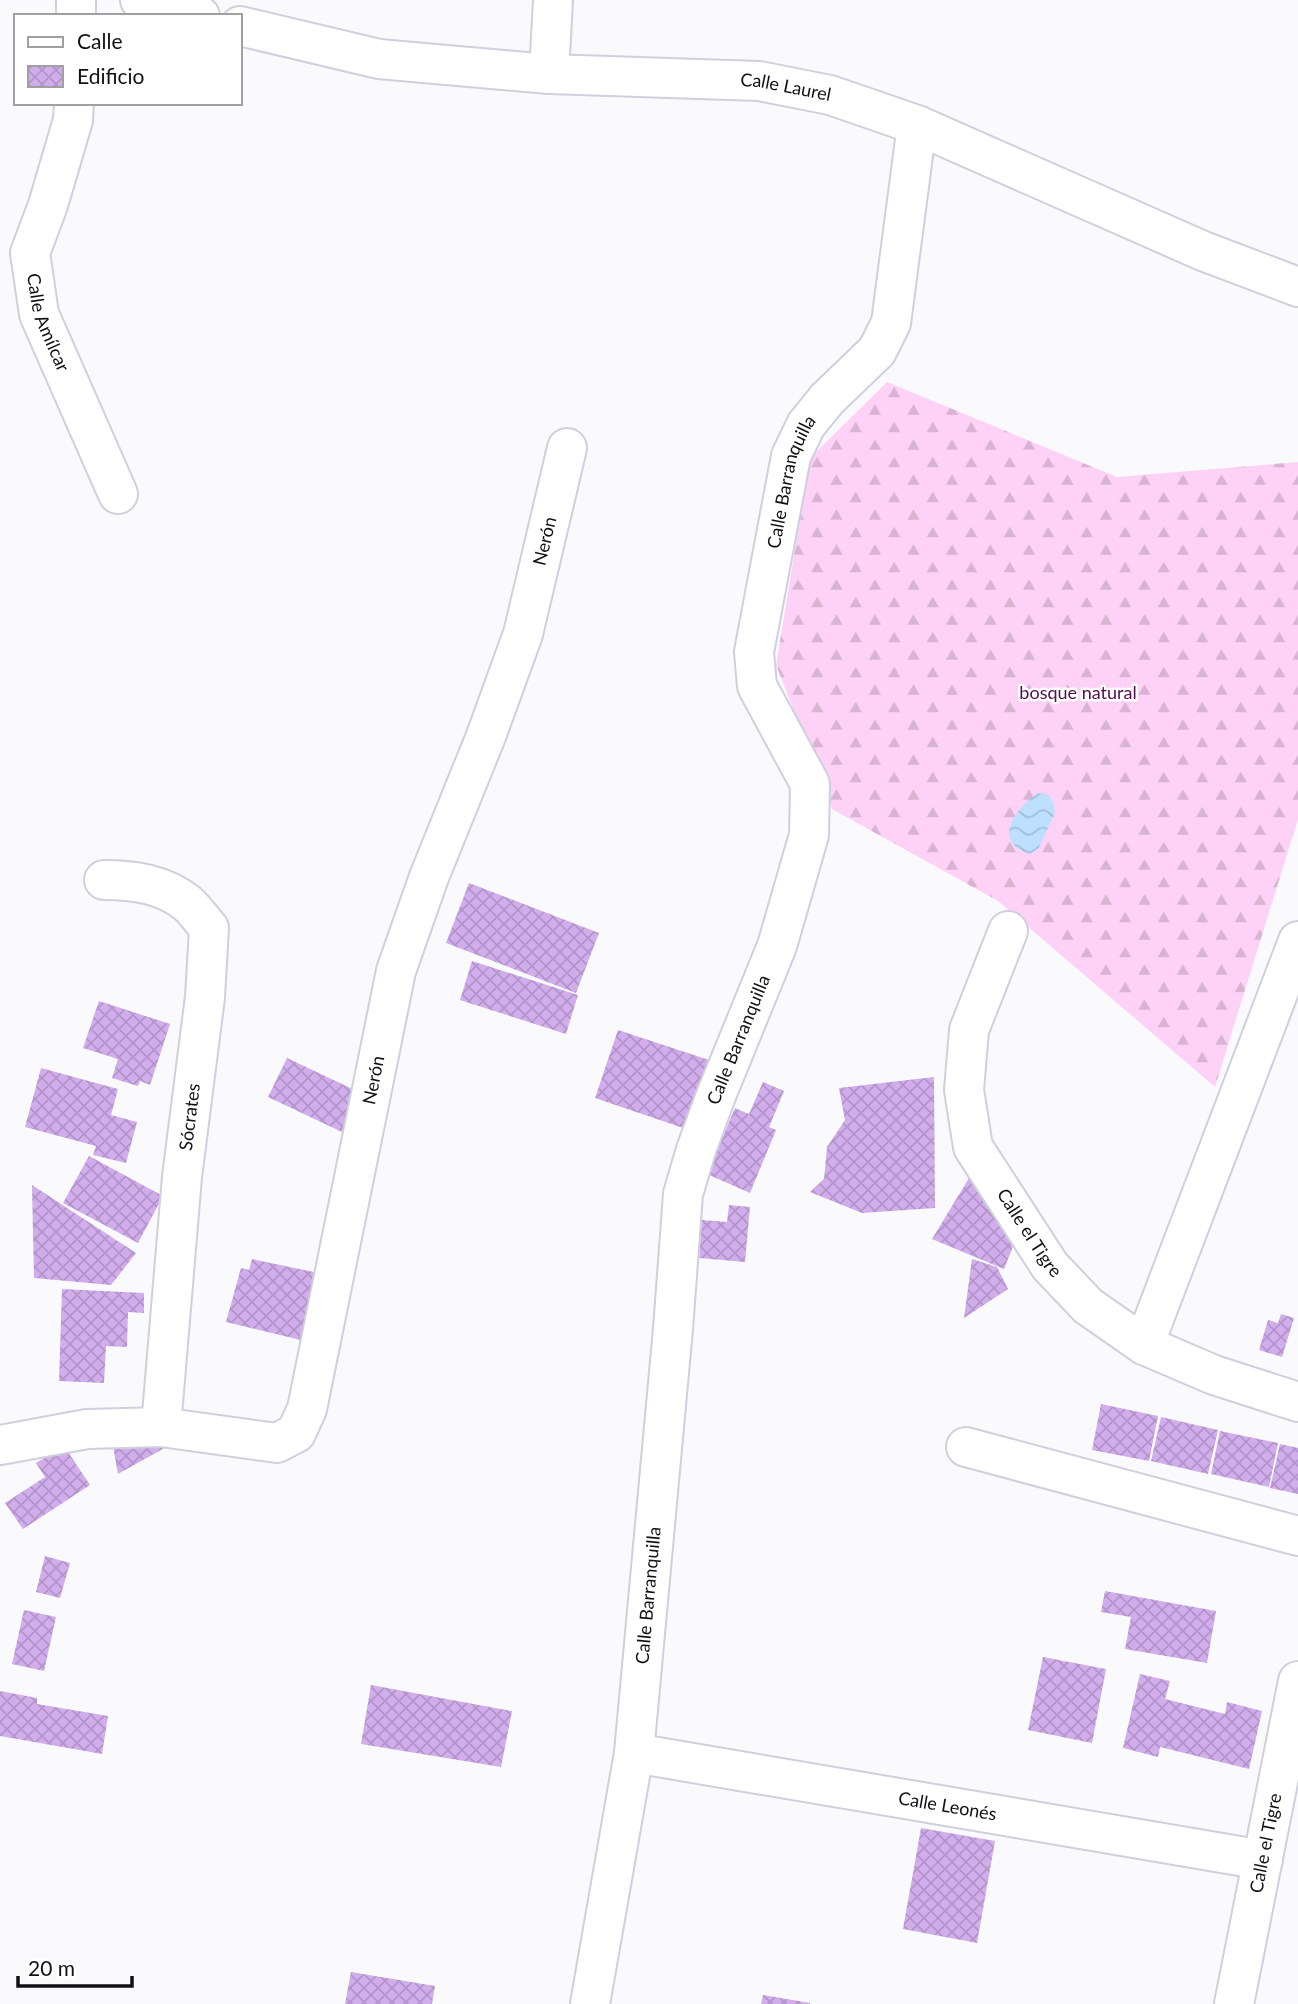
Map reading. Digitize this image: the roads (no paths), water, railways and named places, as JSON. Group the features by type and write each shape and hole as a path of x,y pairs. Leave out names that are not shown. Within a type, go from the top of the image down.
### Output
{"street":[{"path":"140,0 192,14"},
{"path":"550,74 553,0"},
{"name":"Calle Laurel","path":"249,18 379,59 550,74 759,81 830,95 917,125 1191,246 1298,287"},
{"name":"Calle Amílcar","path":"74,105 48,205 30,253 39,314 118,494"},
{"name":"Calle Barranquilla","path":"590,2004 634,1753 683,1194 715,1098 777,946 809,835 810,784 757,686 754,652 791,456 806,425 827,399 877,351 891,323 917,125"},
{"name":"Nerón","path":"0,1445 87,1429 161,1427 277,1443 296,1433 307,1409 396,971 429,877 486,736 523,634 567,448"},
{"name":"Sócrates","path":"104,880 131,880 158,887 187,903 209,928 205,997 182,1177 161,1427"},
{"name":"Calle el Tigre","path":"1008,932 969,1030 964,1090 973,1147 1050,1266 1088,1306 1144,1345 1214,1375 1298,1402"},
{"path":"1144,1345 1298,941"},
{"path":"966,1447 1298,1536"},
{"name":"Calle el Tigre","path":"1234,2004 1298,1681"},
{"name":"Calle Leonés","path":"634,1753 1263,1860"}],"water":[{"path":"1038,793 1048,795 1055,812 1039,848 1030,854 1018,849 1011,842 1009,833 1015,816"}],"park label":[{"name":"bosque natural","path":"1078,693"}]}
